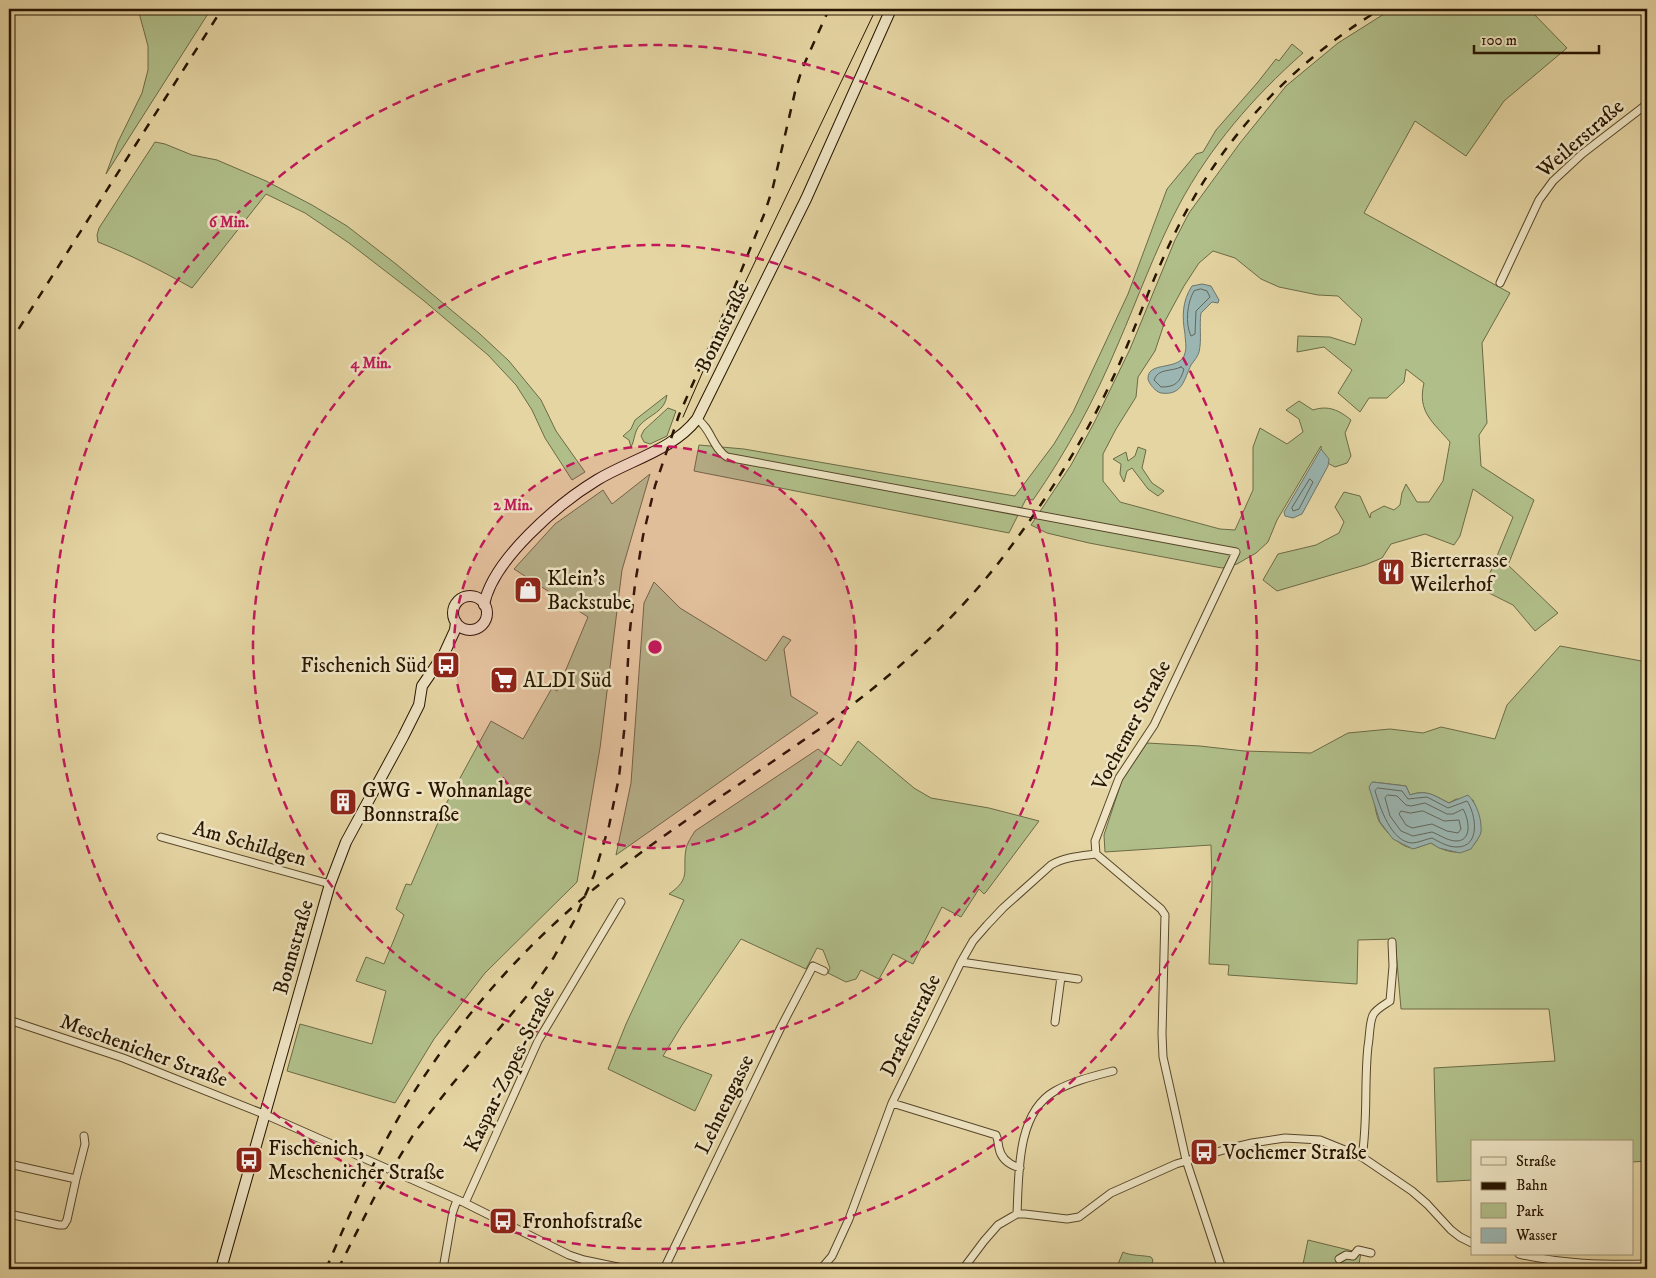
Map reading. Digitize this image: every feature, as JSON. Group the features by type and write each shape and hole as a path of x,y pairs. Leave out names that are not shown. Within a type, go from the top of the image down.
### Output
{"main road":[{"name":"Bonnstraße","path":"484,605 492,584 506,562 529,535 557,509 597,480 683,435 697,418 806,200 891,9"},
{"name":"Bonnstraße","path":"470,596 492,584"},
{"path":"465,596 481,600 484,605 486,616 484,621 476,628 463,628 456,622 453,612 456,602 465,596"},
{"name":"Bonnstraße","path":"221,1269 330,884 346,842 419,704 422,686 444,654 455,630 456,622"},
{"name":"Bonnstraße","path":"444,654 472,629"}],"street":[{"name":"Weilerstraße","path":"1500,283 1538,200 1553,182 1582,154 1647,104"},
{"name":"Vochemer Straße","path":"697,418 703,422 722,454 727,457 1236,552 1154,725 1119,778 1095,841 1096,854"},
{"name":"Am Schildgen","path":"161,837 330,884"},
{"name":"Drafenstraße","path":"821,1269 832,1256 849,1219 892,1103 973,941 1003,908 1051,865 1068,858 1096,854"},
{"path":"1096,854 1165,915 1163,1049 1186,1160 1222,1269"},
{"name":"Kaspar-Zopes-Straße","path":"461,1201 538,1041 621,902"},
{"path":"1362,1157 1370,1028 1373,1015 1390,1001 1392,942"},
{"path":"961,962 1078,979"},
{"name":"Lehnengasse","path":"664,1269 781,1027 813,966 824,972"},
{"path":"1055,1022 1062,977"},
{"name":"Meschenicher Straße","path":"9,1021 123,1058 266,1115 461,1201 569,1255 627,1269"},
{"path":"1017,1214 1024,1136 1032,1114 1047,1097 1068,1085 1113,1071"},
{"path":"892,1103 996,1135 1000,1152 1005,1160 1012,1166 1020,1168"},
{"path":"9,1214 64,1225 67,1220 85,1144 84,1136"},
{"path":"963,1269 998,1225 1017,1214 1067,1219 1079,1217 1117,1190 1186,1160 1252,1143 1285,1138 1320,1140 1362,1157 1412,1191 1451,1230 1460,1237 1471,1242"},
{"path":"9,1164 76,1179"},
{"path":"443,1269 451,1219 461,1201"},
{"path":"1339,1259 1346,1255 1353,1256 1358,1250 1371,1253"},
{"path":"1528,1256 1603,1265 1647,1264"}],"green space":[{"path":"138,9 211,9 106,174 118,142 142,93 148,70 148,46"},
{"path":"1392,9 1529,9 1567,48 1504,101 1466,156 1415,121 1364,213 1510,293 1482,343 1487,423 1479,435 1481,466 1534,500 1508,565 1558,613 1535,631 1513,605 1483,590 1513,517 1473,489 1460,536 1454,545 1425,534 1391,544 1382,558 1365,565 1277,591 1263,580 1278,554 1316,545 1339,533 1344,522 1335,507 1344,492 1360,496 1370,518 1371,513 1384,506 1394,510 1400,505 1406,484 1417,502 1429,502 1443,481 1450,442 1428,416 1423,402 1424,383 1406,369 1404,382 1387,398 1369,398 1360,412 1338,393 1352,370 1324,347 1297,352 1298,336 1330,337 1355,345 1362,319 1338,296 1318,295 1279,287 1261,279 1235,258 1213,251 1199,263 1184,286 1165,321 1155,351 1138,377 1136,397 1103,454 1103,481 1120,502 1220,529 1235,530 1253,490 1253,447 1260,428 1287,444 1303,432 1299,419 1286,410 1299,401 1313,410 1333,409 1351,420 1345,433 1351,456 1347,463 1335,467 1322,460 1321,446 1277,520 1268,542 1256,553 1237,564 1222,568 1089,543 1047,533 1031,525 1071,465 1094,423 1130,349 1175,240 1189,213 1240,143 1286,86 1338,43"},
{"path":"1292,44 1303,53 1250,105 1204,163 1191,184 1162,239 1090,405 1069,444 1033,500 1026,499 1009,533 694,471 699,445 744,449 1015,496 1054,444 1073,412 1128,294 1167,189 1196,154 1203,152 1216,130 1276,59 1279,61"},
{"path":"155,142 192,155 217,160 266,181 347,226 480,334 509,361 541,400 556,431 585,472 572,480 545,438 532,410 516,385 488,355 423,300 349,243 305,213 266,194 192,288 122,252 98,242 99,228"},
{"path":"667,395 666,401 660,409 638,427 631,447 629,440 623,436 631,429 635,420"},
{"path":"668,408 676,411 667,436 650,444 644,442 641,436 644,430"},
{"path":"1138,447 1146,450 1142,468 1152,483 1164,491 1158,496 1148,489 1132,468 1127,471 1124,482 1120,474 1121,464 1113,459 1126,452 1128,461 1135,456"},
{"path":"650,474 622,570 600,748 577,882 485,973 434,1039 395,1103 287,1071 300,1024 372,1044 386,991 356,981 366,957 384,964 404,915 396,909 406,884 411,885 447,802 491,721 523,739 552,688 557,691 588,617 514,569 555,524 603,490 612,504"},
{"path":"654,582 680,608 766,661 783,636 791,640 784,649 791,696 818,713 616,855 631,783 644,603"},
{"path":"1560,646 1647,662 1647,1161 1634,1162 1634,1140 1471,1140 1471,1180 1437,1182 1434,1068 1555,1061 1549,1009 1401,1009 1395,939 1358,940 1357,984 1228,975 1229,965 1209,964 1212,883 1211,845 1105,852 1104,835 1122,780 1147,743 1244,751 1311,753 1348,733 1390,729 1423,733 1441,727 1495,739 1507,705","holes":["1373,782 1406,786 1410,795 1426,793 1449,803 1456,799 1473,800 1481,826 1476,842 1465,851 1459,852 1445,850 1431,843 1414,848 1407,847 1398,842 1389,834 1377,817"]},
{"path":"858,741 914,788 931,798 989,808 1039,821 986,892 984,894 979,889 961,917 942,907 913,964 893,954 879,979 861,970 856,979 846,982 828,973 830,968 823,950 817,948 806,969 741,939 663,1056 712,1075 695,1111 608,1069 626,1024 684,900 669,894 683,879 687,847 695,831 818,749 841,766"},
{"path":"1308,1240 1361,1253 1358,1269 1302,1269"},
{"path":"1123,1252 1151,1257 1153,1260 1150,1269 1116,1269"}],"water":[{"path":"1202,284 1211,286 1219,300 1218,303 1212,302 1201,313 1198,354 1182,385 1174,392 1161,393 1150,383 1148,379 1149,373 1158,367 1171,365 1182,359 1186,348 1183,321 1186,297 1192,286"},
{"path":"1321,449 1329,459 1328,466 1302,514 1293,518 1285,516 1284,512"},
{"path":"1372,782 1406,786 1410,795 1426,793 1449,803 1468,795 1480,817 1481,832 1471,849 1460,853 1439,848 1431,843 1413,849 1393,839 1380,822 1369,787"}],"tram line":[{"path":"683,417 707,362 876,9"}],"railway":[{"path":"9,344 222,9"},
{"path":"338,1269 374,1198 415,1132 449,1088 526,997 554,957 574,921 594,875 609,826 619,777 625,723 629,639 635,584 643,536 655,486 679,415 725,311 765,212 802,69 829,9"},
{"path":"326,1269 362,1188 403,1110 466,1019 514,963 567,912 621,868 674,829 808,737 886,678 935,634 1000,561 1031,518 1087,429 1119,364 1157,271 1174,235 1192,200 1213,167 1236,136 1288,79 1348,30 1381,9"}],"place":[{"name":"Bierterrasse Weilerhof","path":"1391,572"},
{"name":"Klein's Backstube","path":"528,590"},
{"name":"Fischenich Süd","path":"446,665"},
{"name":"ALDI Süd","path":"504,680"},
{"name":"GWG - Wohnanlage Bonnstraße","path":"343,802"},
{"name":"Vochemer Straße","path":"1204,1152"},
{"name":"Fischenich, Meschenicher Straße","path":"249,1160"},
{"name":"Fronhofstraße","path":"503,1221"}]}
